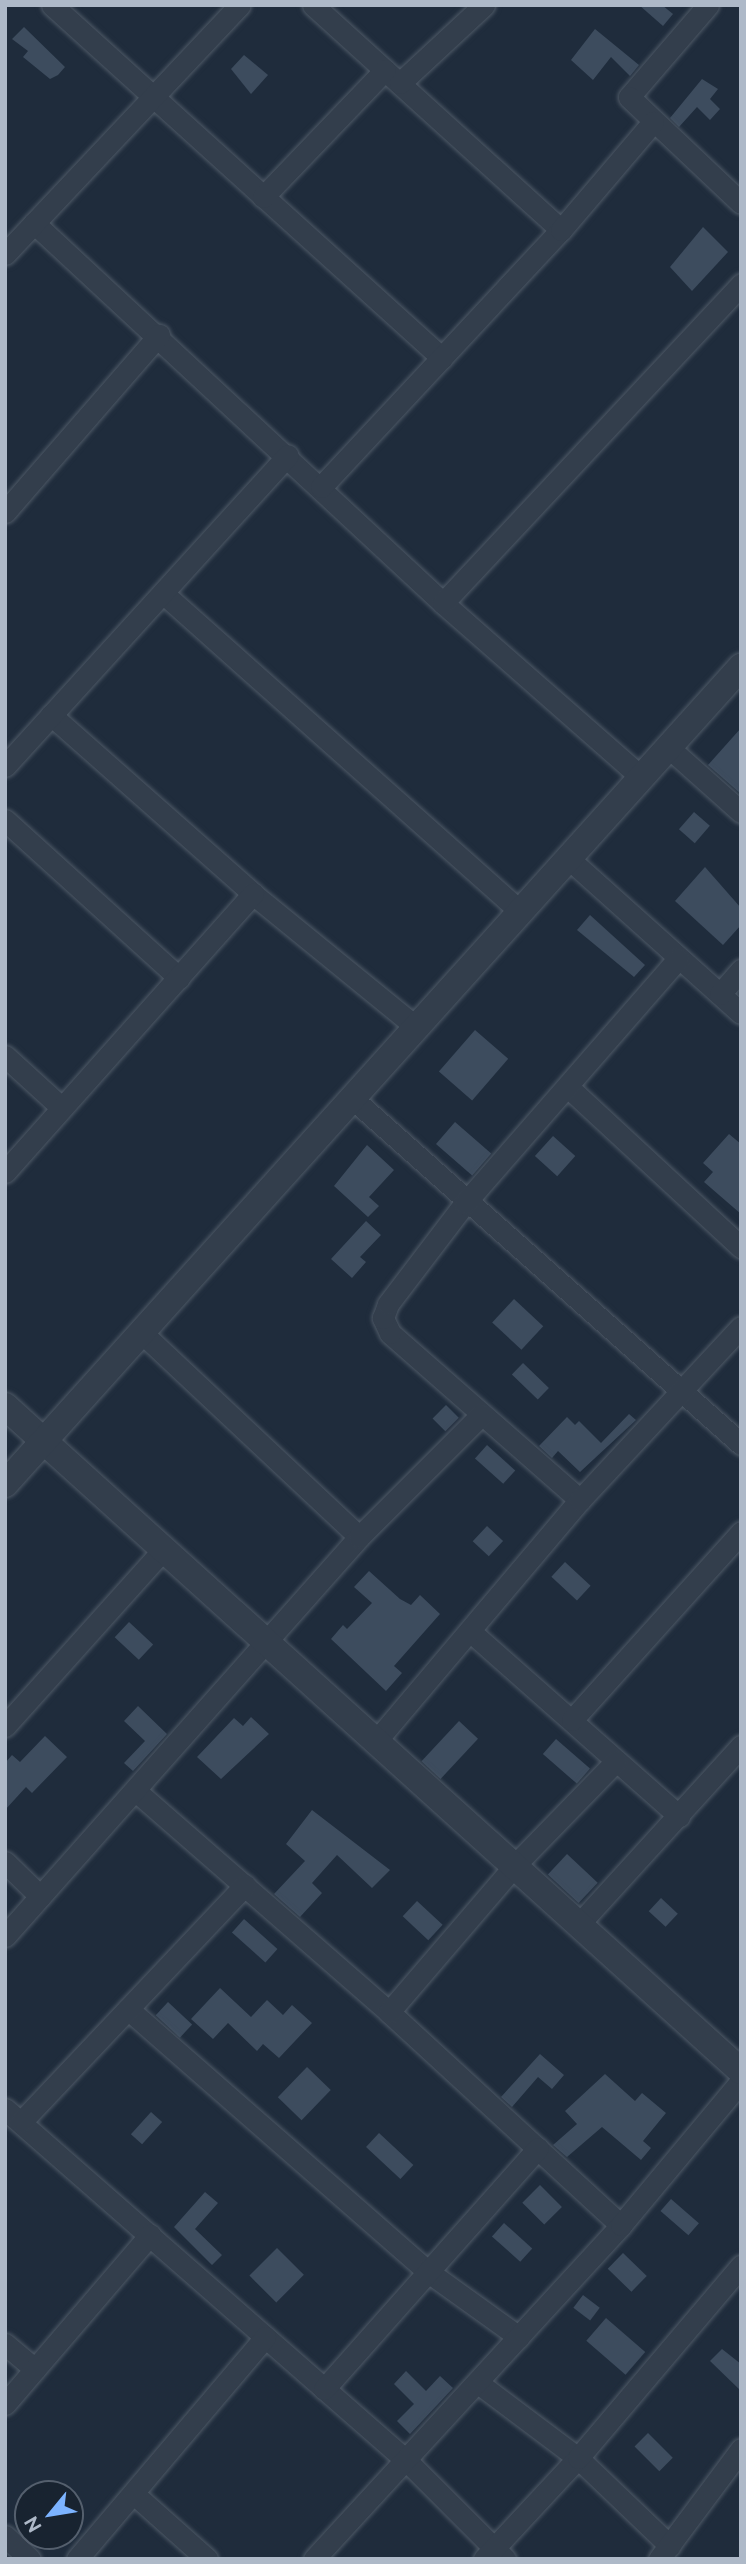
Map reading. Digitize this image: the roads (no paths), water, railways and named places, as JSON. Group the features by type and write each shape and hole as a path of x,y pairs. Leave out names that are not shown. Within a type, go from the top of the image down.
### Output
{"street":[{"path":"52,5 442,358"},
{"path":"5,254 240,5"},
{"path":"313,5 561,230"},
{"path":"263,197 392,77 484,5"},
{"path":"708,5 630,94 630,101 741,203"},
{"path":"321,487 561,230 653,122"},
{"path":"34,223 159,335 443,603 641,777"},
{"path":"443,603 741,284"},
{"path":"5,512 159,335"},
{"path":"5,765 164,594 288,455"},
{"path":"164,594 520,911"},
{"path":"5,1483 741,667"},
{"path":"51,715 253,894 416,1027"},
{"path":"668,747 741,812"},
{"path":"5,820 179,978"},
{"path":"568,858 741,1013"},
{"path":"5,1172 253,894"},
{"path":"580,1500 390,1333 383,1318 388,1304 465,1203 678,959"},
{"path":"720,994 741,970"},
{"path":"5,1056 61,1107"},
{"path":"568,1087 741,1247"},
{"path":"352,1098 465,1203 741,1444"},
{"path":"376,1741 580,1500 741,1327"},
{"path":"141,1332 359,1537"},
{"path":"5,1406 741,2071"},
{"path":"5,1936 137,1792 359,1537 481,1415"},
{"path":"572,1720 741,1532"},
{"path":"5,1726 163,1549"},
{"path":"471,1632 679,1816"},
{"path":"579,1924 741,1745"},
{"path":"389,2012 514,1866 617,1761"},
{"path":"137,1792 389,2012 621,2225"},
{"path":"5,1862 40,1896"},
{"path":"245,1885 128,2009 13,2116 407,2461 495,2554 741,2266"},
{"path":"128,2009 427,2271 519,2337"},
{"path":"314,2559 407,2461 621,2225 741,2081"},
{"path":"324,2389 538,2148"},
{"path":"5,2404 150,2235"},
{"path":"77,2559 265,2337"},
{"path":"5,2344 35,2369"},
{"path":"478,2383 578,2458 664,2553 741,2449"},
{"path":"134,2494 207,2559"},
{"path":"5,2536 30,2559"}]}
